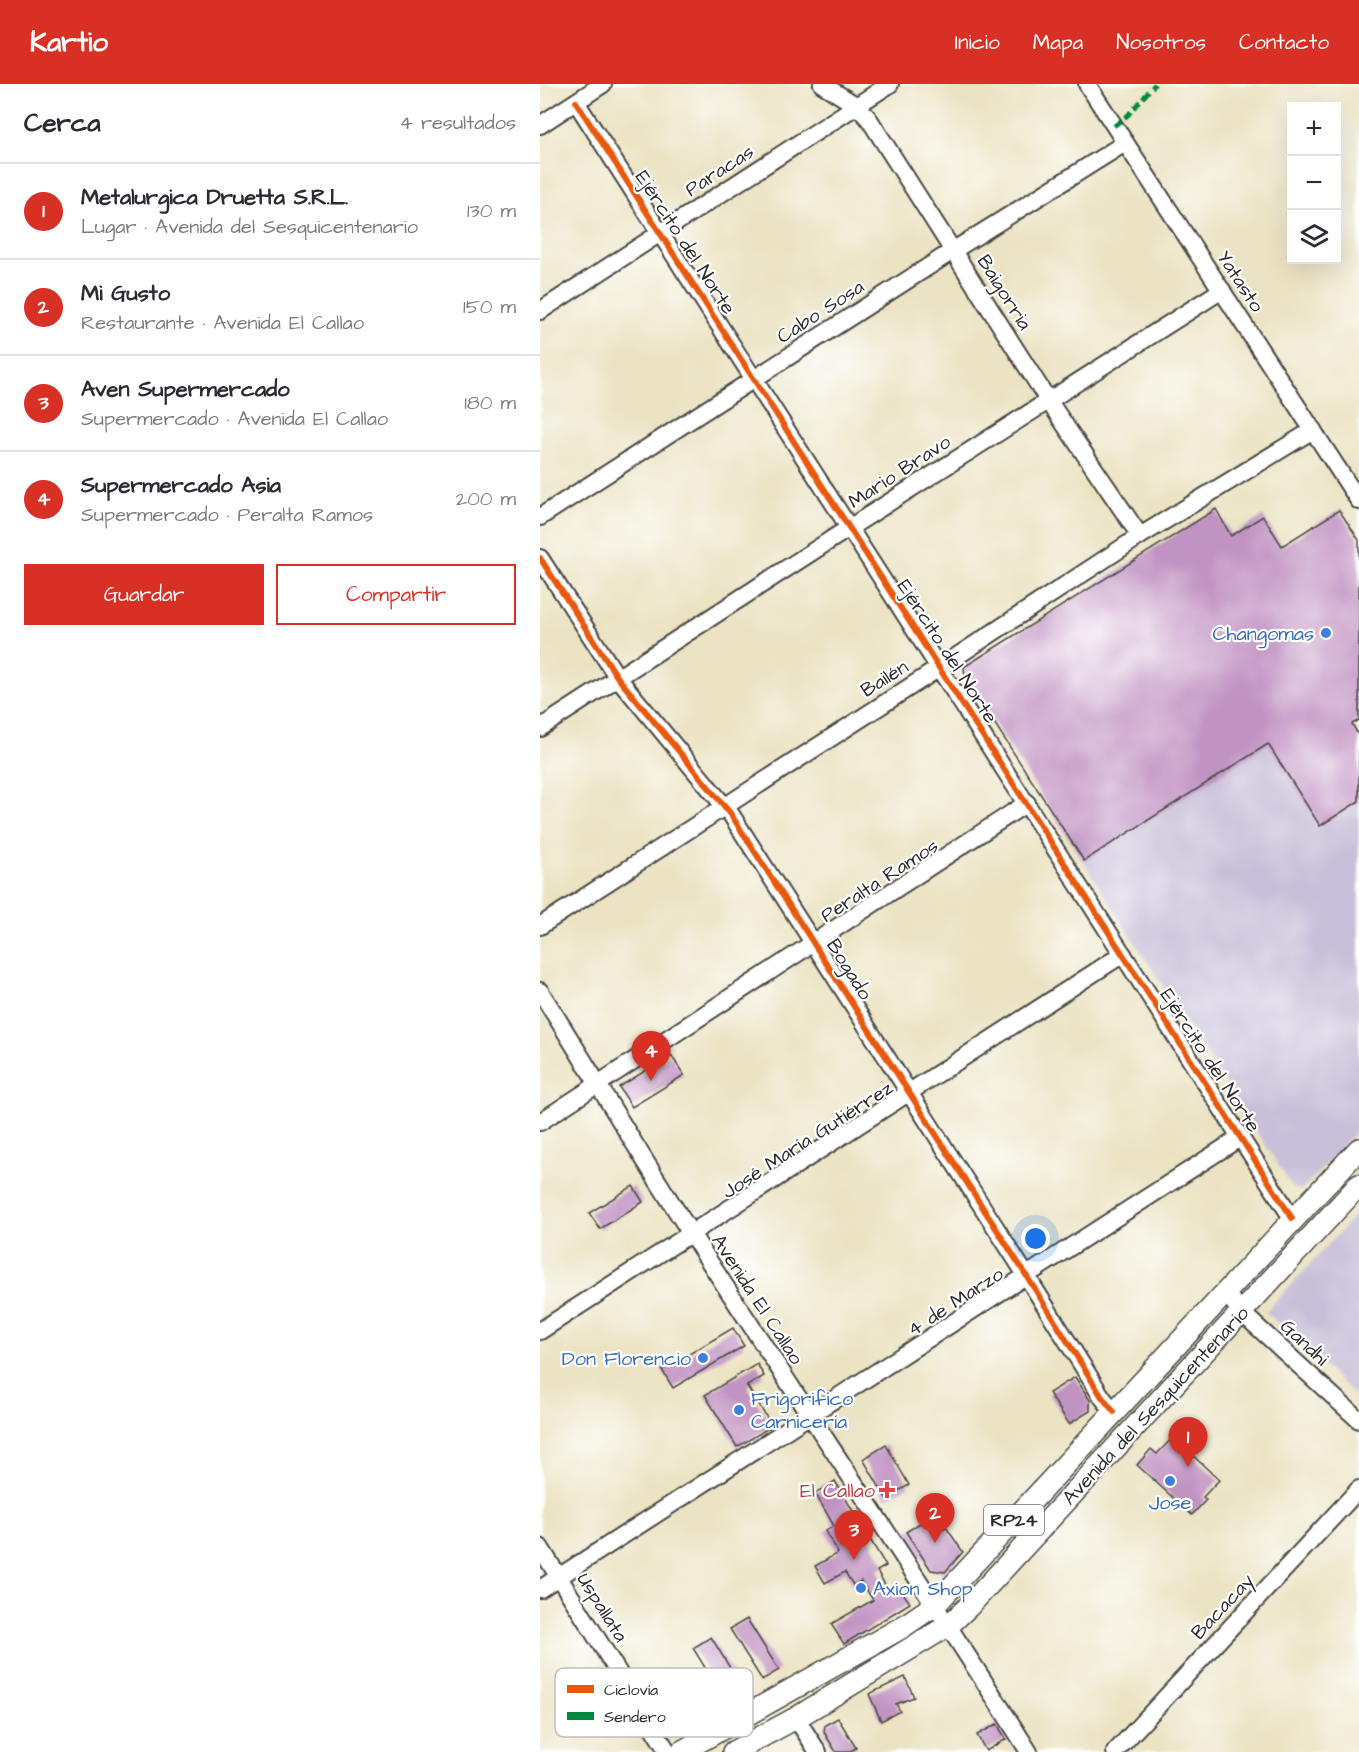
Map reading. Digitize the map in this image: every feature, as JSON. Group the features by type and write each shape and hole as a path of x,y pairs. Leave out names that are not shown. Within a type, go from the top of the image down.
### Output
{"main road":[{"name":"Avenida del Sesquicentenario","path":"753,1711 901,1628 936,1605 1292,1218 1359,1149"},
{"name":"Avenida del Sesquicentenario","path":"733,1752 796,1718 949,1625 1359,1185"},
{"name":"Avenida del Sesquicentenario","path":"681,1752 708,1737"}],"street":[{"path":"540,125 603,84"},
{"name":"Baigorria","path":"822,84 858,106 869,119 1048,400 1140,536"},
{"name":"Paracas","path":"540,311 890,84"},
{"name":"Yatasto","path":"1087,84 1359,501"},
{"name":"Ejército del Norte","path":"576,102 1292,1218"},
{"name":"Cabo Sosa","path":"540,517 954,250 1125,143"},
{"name":"Mario Bravo","path":"540,728 1222,290"},
{"name":"Bailén","path":"540,926 1140,536 1313,430"},
{"name":"Bogado","path":"540,558 618,678 724,805 1102,1397 1114,1412"},
{"name":"Peralta Ramos","path":"540,1122 1027,803"},
{"name":"José María Gutiérrez","path":"540,1331 692,1235 908,1092 1123,954"},
{"name":"Avenida El Callao","path":"540,991 692,1235 809,1416 936,1605 1029,1752"},
{"name":"4 de Marzo","path":"540,1589 1241,1137"},
{"name":"Gandhi","path":"1225,1292 1241,1312 1359,1420"},
{"name":"Bacacay","path":"1115,1752 1359,1489"},
{"name":"Uspallata","path":"540,1547 616,1668"},
{"path":"796,1718 818,1752"},
{"name":"Uspallata","path":"659,1737 668,1752"}],"shaded area":[{"path":"1216,509 1359,736 1359,1128 1302,1190 1293,1188 965,678 964,667"},
{"path":"1359,1211 1359,1399 1266,1312"}],"building":[{"path":"1216,509 1231,536 1263,516 1282,546 1339,510 1359,540 1359,720 1352,724 1359,736 1359,801 1320,826 1268,744 1084,861 965,678 964,667"},
{"path":"671,1055 684,1075 632,1107 619,1087"},
{"path":"633,1186 643,1202 600,1229 589,1213"},
{"name":"Don Florencio","path":"733,1328 744,1346 673,1388 662,1370"},
{"name":"Frigorifico Carnicería","path":"757,1364 764,1376 747,1386 772,1426 737,1447 705,1395"},
{"path":"1075,1377 1090,1400 1090,1411 1069,1424 1049,1393"},
{"path":"1173,1437 1219,1480 1203,1497 1206,1500 1192,1515 1137,1465 1151,1449 1157,1454"},
{"path":"886,1445 909,1485 886,1498 863,1459"},
{"path":"835,1481 886,1566 877,1571 888,1590 897,1584 910,1603 844,1644 831,1624 873,1600 861,1581 853,1585 845,1572 825,1583 815,1566 838,1553 825,1531 834,1526 815,1493"},
{"path":"926,1519 935,1533 946,1527 963,1552 945,1572 931,1570 906,1532"},
{"path":"747,1619 779,1670 762,1680 730,1629"},
{"path":"711,1637 730,1668 705,1668 693,1648"},
{"path":"905,1677 914,1697 896,1704 900,1711 881,1721 869,1694"},
{"path":"838,1718 856,1748 849,1752 836,1752 824,1732 825,1725"},
{"path":"997,1724 1006,1739 986,1751 977,1735"}],"marked path":[{"path":"1114,126 1128,115 1155,84"}],"cycle path":[{"path":"576,102 1292,1218"},
{"path":"540,558 618,678 730,813 1102,1397 1114,1412"}],"place":[{"name":"Changomas","path":"1326,633"},
{"name":"Supermercado Asia","path":"651,1081"},
{"name":"Don Florencio","path":"703,1358"},
{"name":"Frigorifico Carnicería","path":"739,1410"},
{"name":"Metalurgica Druetta S.R.L.","path":"1188,1467"},
{"name":"Jose","path":"1170,1481"},
{"name":"El Callao","path":"887,1490"},
{"name":"Mi Gusto","path":"935,1543"},
{"name":"Aven Supermercado","path":"854,1560"},
{"name":"Axion Shop","path":"861,1588"}]}
